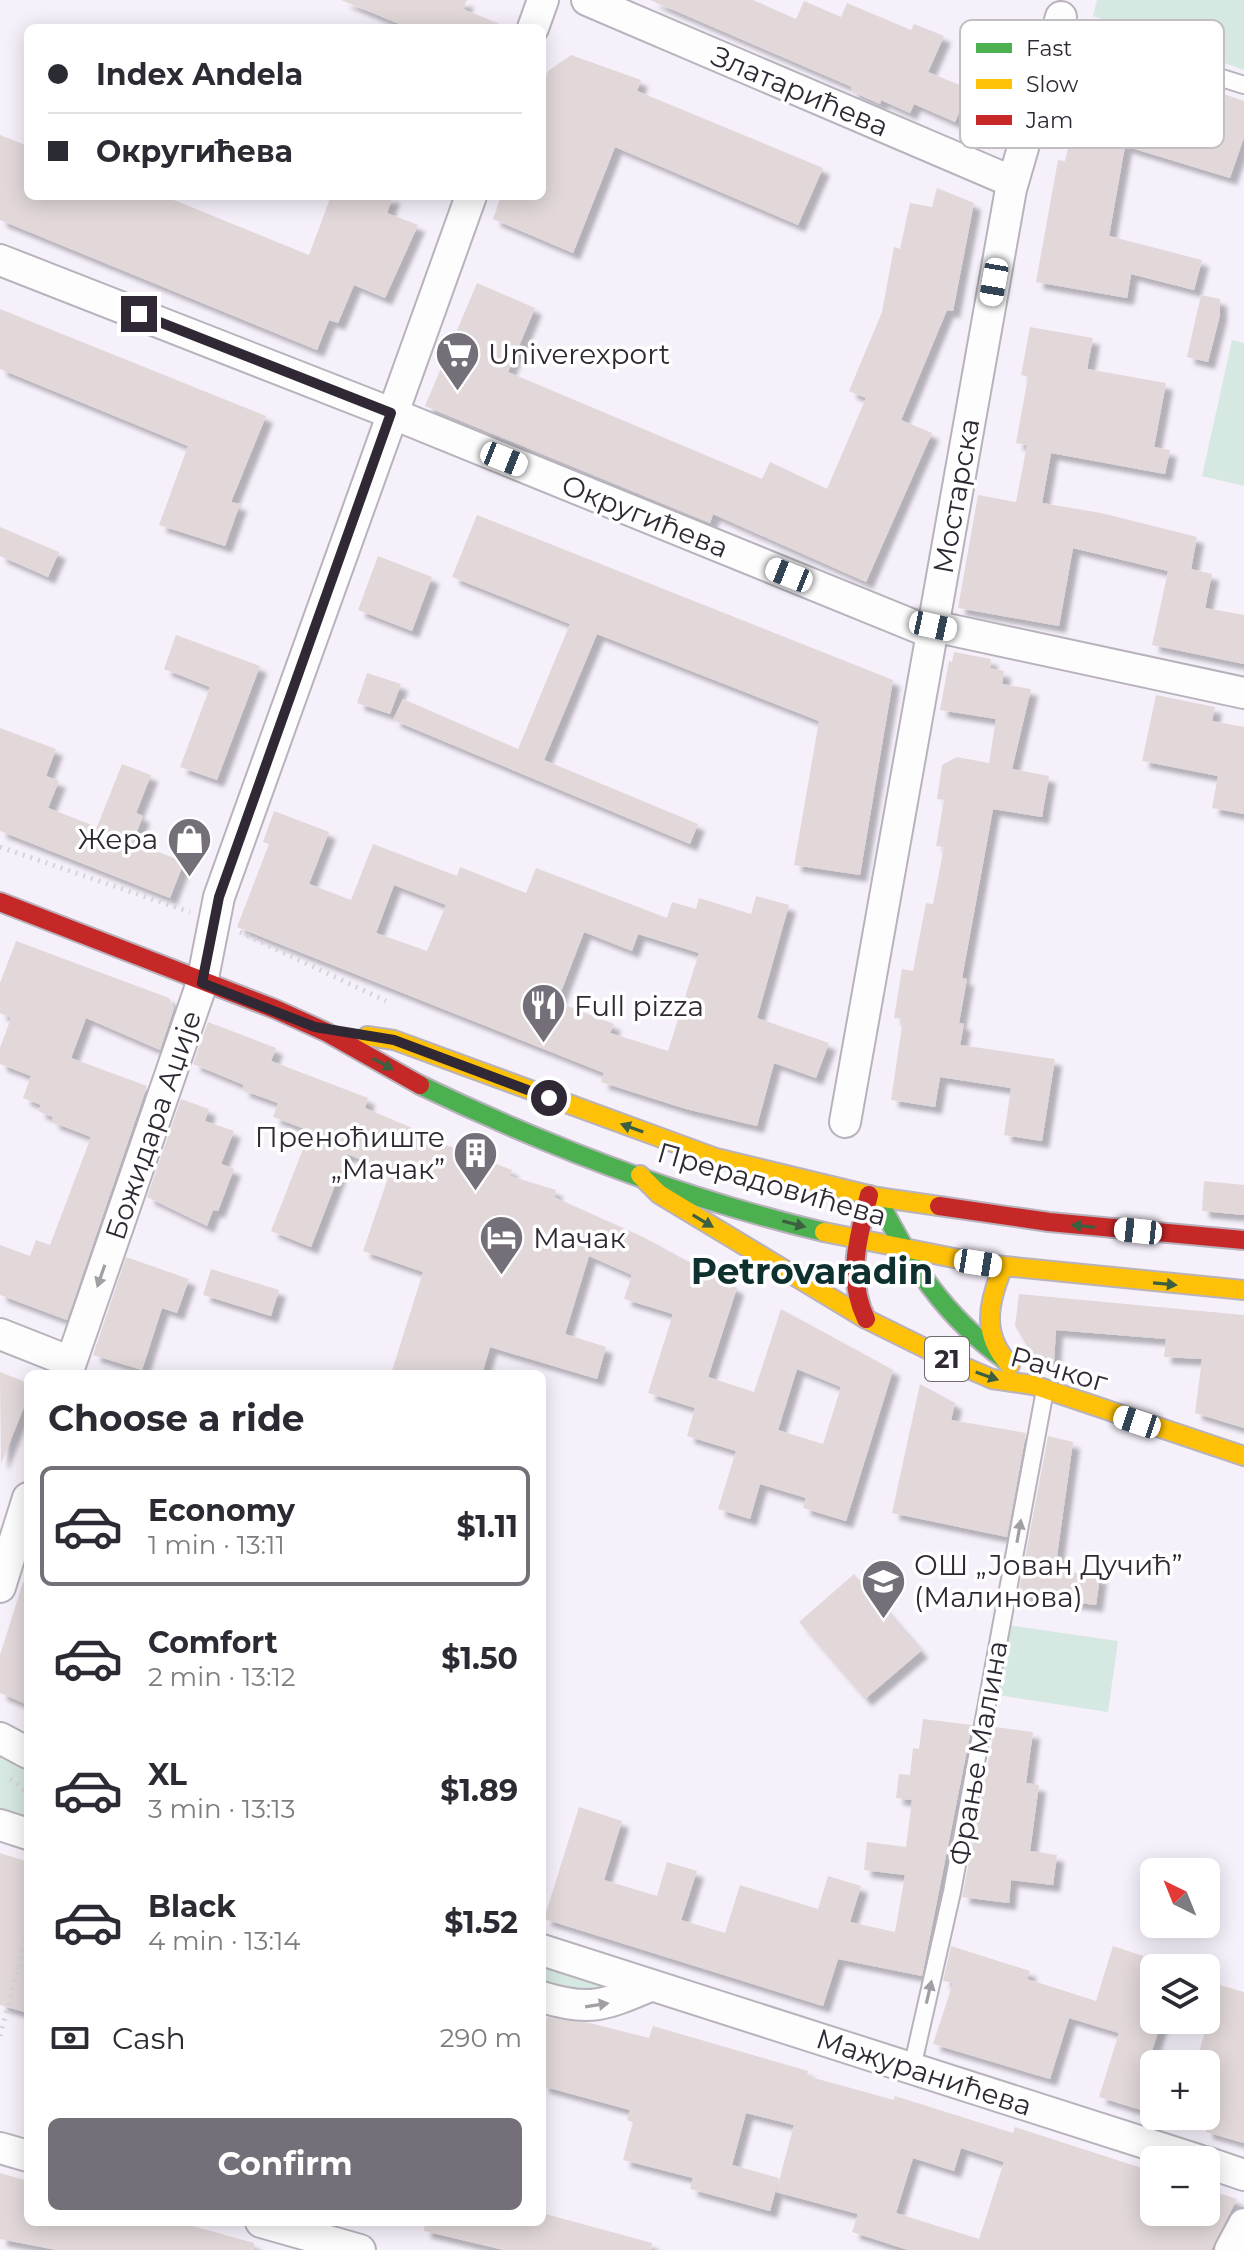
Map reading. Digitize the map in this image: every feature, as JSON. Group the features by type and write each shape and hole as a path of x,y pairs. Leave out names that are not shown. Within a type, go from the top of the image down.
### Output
{"main road":[{"name":"Прерадовићева","path":"0,902 315,1027 418,1083 640,1175 733,1207 858,1242 1003,1267 1244,1290"},
{"name":"Прерадовићева","path":"315,1027 394,1040 716,1158 873,1196 1049,1222 1244,1240"},
{"name":"21","path":"640,1175 659,1194 866,1319"},
{"name":"21","path":"873,1196 902,1250"},
{"path":"866,1319 855,1300 852,1285 858,1242 873,1196"},
{"name":"Рачког","path":"902,1250 956,1322 974,1340 1004,1359"},
{"path":"1003,1267 992,1293 988,1322 989,1334 1004,1359"},
{"name":"Рачког","path":"866,1319 992,1379 1039,1387 1244,1456"},
{"name":"21","path":"1004,1359 1039,1387"}],"street":[{"path":"534,24 543,0"},
{"name":"Златарићева","path":"587,0 1013,182"},
{"name":"Мостарска","path":"845,1122 1013,182 1023,148"},
{"name":"Божидара Аџије","path":"69,1368 202,983 219,897 470,200"},
{"name":"Округићева","path":"0,260 932,629 1244,693"},
{"path":"0,1334 69,1368"},
{"path":"0,1587 24,1511"},
{"path":"0,1738 24,1751"},
{"path":"0,1825 24,1833"},
{"name":"Мажуранићева","path":"546,1951 1154,2146"},
{"path":"546,1998 577,2008 594,2007 650,1986"},
{"path":"0,2148 24,2155"},
{"path":"1220,2167 1244,2175"},
{"path":"1230,2250 1244,2224"},
{"path":"275,2226 360,2250"}],"lane":[{"path":"1224,78 1244,85"},
{"name":"Фрање Малина","path":"912,2068 952,1892 1039,1387"}],"path":[{"path":"0,1771 24,1790"},
{"path":"0,2036 24,1946"}],"shaded area":[{"path":"1097,0 1244,0 1244,70 1224,63 1224,20 1104,20 1093,16"},
{"path":"1232,340 1244,343 1244,486 1202,476"},
{"path":"1008,1625 1118,1641 1108,1712 997,1695"},
{"path":"0,1744 24,1756 24,1828 0,1820"},
{"path":"546,1957 624,1991 546,1991"}],"building":[{"path":"341,0 467,0 463,9 500,24 399,24"},
{"path":"650,0 753,0 796,19 804,1 841,17 847,3 911,30 914,24 944,36 928,72 960,85 960,110 955,122 914,104 910,113 851,91 852,87"},
{"path":"571,55 641,80 637,91 823,168 798,225 615,147 573,253 493,219 500,200 546,200 548,71"},
{"path":"1224,94 1244,101 1244,137 1230,178 1132,148 1224,148"},
{"path":"0,135 24,144 24,200 174,200 309,255 330,200 392,200 387,213 418,225 385,298 354,285 338,323 329,320 317,350 0,220"},
{"path":"1068,148 1125,148 1109,236 1202,260 1194,290 1131,274 1127,298 1036,282 1058,160 1065,161"},
{"path":"937,188 974,203 953,311 947,310 901,420 932,433 866,582 713,514 710,523 425,406 477,283 535,308 508,372 762,479 770,462 827,489 866,398 849,391 882,312 894,247 900,249 910,203 932,207"},
{"path":"1201,295 1220,299 1220,315 1208,362 1187,357"},
{"path":"0,309 266,416 231,502 240,504 225,546 159,525 188,446 0,369"},
{"path":"1030,327 1093,338 1087,369 1166,383 1154,447 1170,450 1165,474 1051,453 1042,503 1101,513 1197,537 1191,569 1212,574 1205,608 1244,615 1244,664 1152,645 1168,571 1073,548 1059,626 958,608 978,495 1016,502 1027,445 1016,443 1028,377 1021,375"},
{"path":"477,515 893,680 860,875 794,865 819,721 597,634 544,760 698,824 690,844 393,720 403,699 518,749 570,624 452,577"},
{"path":"0,527 59,552 48,577 0,556"},
{"path":"378,556 432,577 412,631 358,610"},
{"path":"176,635 260,666 217,780 180,767 210,687 164,669"},
{"path":"954,652 991,659 990,668 1004,671 1002,684 1031,689 1012,769 1049,776 1042,817 993,809 962,978 967,979 959,1023 964,1024 960,1045 1055,1059 1042,1141 1004,1135 1011,1088 940,1077 935,1107 891,1100 903,1019 894,1018 902,969 913,971 926,903 933,904 944,847 936,846 944,800 937,799 942,765 957,757 989,763 996,719 940,710 949,661 952,662"},
{"path":"367,673 401,684 390,714 357,703"},
{"path":"1156,695 1215,707 1212,721 1244,727 1244,814 1212,808 1218,776 1142,761"},
{"path":"0,728 56,749 46,776 59,781 48,808 97,827 122,764 151,775 136,813 143,816 133,842 184,862 170,898 0,831"},
{"path":"274,811 329,832 309,884 351,900 373,844 457,876 460,867 526,893 536,868 667,918 672,902 696,909 699,898 751,914 756,896 789,905 757,1018 829,1043 816,1078 774,1063 757,1126 686,1109 601,1082 604,1073 237,927 269,844 263,842","holes":["394,885 446,905 427,951 376,933","584,932 632,951 638,934 699,953 668,1051 610,1033 614,1024 557,1002"]},
{"path":"16,941 169,998 174,1008 160,1050 86,1018 71,1058 147,1086 67,1320 0,1295 0,1245 30,1256 36,1240 50,1245 91,1137 52,1122 53,1117 38,1111 41,1105 23,1098 31,1076 0,1064 0,1048 11,1018 0,1013 0,983"},
{"path":"208,1022 276,1048 271,1061 368,1098 365,1108 426,1134 425,1137 512,1170 510,1176 556,1190 554,1197 643,1237 737,1288 708,1377 754,1392 781,1309 893,1370 846,1521 803,1508 806,1498 760,1484 750,1519 718,1509 736,1451 687,1436 695,1408 648,1393 673,1314 624,1299 632,1275 589,1256 565,1334 606,1347 597,1379 490,1347 483,1370 392,1370 423,1272 363,1251 390,1172 347,1154 311,1247 271,1231 310,1131 273,1117 278,1103 242,1090 244,1085 193,1064","holes":["797,1369 841,1387 823,1444 778,1430"]},
{"path":"181,1099 209,1109 205,1121 234,1131 221,1164 234,1169 218,1211 213,1210 207,1226 147,1197"},
{"path":"1204,1181 1244,1185 1244,1215 1202,1211"},
{"path":"126,1257 189,1279 177,1313 162,1308 142,1370 93,1355"},
{"path":"211,1269 279,1290 271,1316 203,1295"},
{"path":"1019,1294 1244,1315 1244,1428 1195,1413 1202,1359 1164,1357 1166,1339 1056,1330 1054,1361 1030,1351 1015,1326"},
{"path":"0,1372 24,1381 24,1407 1,1464"},
{"path":"920,1384 955,1403 951,1420 1026,1433 1007,1537 892,1513"},
{"path":"1048,1436 1073,1442 1055,1570 1100,1576 1096,1605 1018,1595"},
{"path":"854,1574 921,1651 865,1699 799,1622"},
{"path":"24,1582 24,1703 0,1693 0,1655"},
{"path":"923,1719 972,1725 922,1976 838,1959 823,2006 546,1920 579,1807 622,1821 604,1880 657,1896 667,1862 697,1871 681,1920 725,1933 740,1885 818,1909 828,1876 861,1886 850,1922 895,1932 905,1875 864,1870 867,1842 906,1847 912,1800 896,1798 899,1774 910,1775 913,1748 919,1749"},
{"path":"995,1727 1033,1732 1026,1783 1039,1785 1030,1851 1057,1855 1053,1885 1011,1880 1009,1903 962,1897"},
{"path":"0,1853 24,1861 24,2012 0,2005"},
{"path":"951,1946 1030,1971 1027,1979 1096,2001 1113,1946 1140,1955 1140,2034 1157,2034 1152,2050 1140,2050 1140,2110 1099,2097 1119,2033 1069,2018 1050,2079 933,2044 953,1983 943,1981"},
{"path":"1220,1985 1244,1992 1244,2143 1206,2132 1220,2130 1220,2050 1199,2050 1204,2034 1220,2034"},
{"path":"547,2017 590,2023 649,2038 653,2026 808,2071 807,2076 894,2100 895,2096 1013,2133 1015,2127 1140,2167 1140,2226 1220,2226 1220,2194 1237,2199 1211,2250 908,2250 852,2232 858,2214 776,2192 794,2125 746,2113 732,2165 779,2178 770,2211 690,2189 693,2178 623,2160 633,2122 627,2120 630,2110 546,2087","holes":["961,2148 1004,2162 979,2239 896,2213 913,2158 954,2171"]},
{"path":"0,2173 24,2180 24,2226 192,2226 254,2243 254,2250 57,2250 0,2239"},
{"path":"546,2214 652,2243 651,2250 504,2250 424,2231 425,2226 546,2226"}],"traffic: fast":[{"path":"420,1085 618,1169 720,1204 824,1232"},
{"path":"877,1197 930,1287 964,1325 1004,1359"}],"traffic: slow":[{"path":"367,1036 394,1040 716,1158 877,1197 939,1206"},
{"path":"640,1175 659,1194 866,1319 953,1362 992,1379 1033,1385 1244,1456"},
{"path":"824,1232 984,1264 1244,1290"},
{"path":"1003,1267 990,1318 995,1342 1010,1365"}],"traffic: jam":[{"path":"0,902 275,1009 326,1032 420,1085"},
{"path":"866,1319 856,1288 855,1273 858,1242 869,1195"},
{"path":"939,1206 1049,1222 1244,1240"}],"place":[{"name":"Univerexport","path":"457,393"},
{"name":"Жера","path":"189,878"},
{"name":"Full pizza","path":"543,1045"},
{"name":"Преноћиште „Мачак”","path":"476,1192"},
{"name":"Мачак","path":"502,1277"},
{"name":"ОШ „Јован Дучић” (Малинова)","path":"883,1620"}],"district":[{"name":"Petrovaradin","path":"812,1271"}],"route":[{"path":"139,314 391,413 219,897 202,983 315,1027 394,1040 549,1098"}]}
